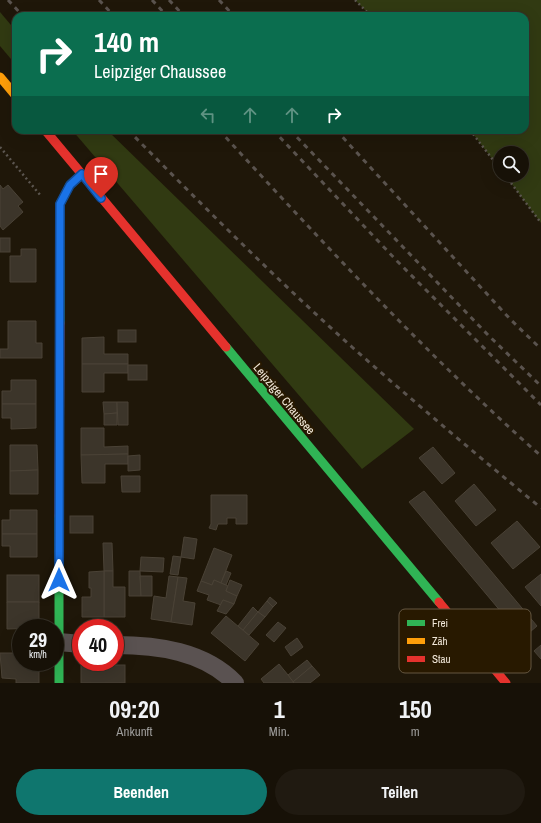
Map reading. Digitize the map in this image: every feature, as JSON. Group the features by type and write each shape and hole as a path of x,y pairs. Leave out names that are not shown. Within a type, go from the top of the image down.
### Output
{"main road":[{"path":"0,76 12,91"},
{"name":"Leipziger Chaussee","path":"48,134 444,609"},
{"path":"59,619 60,204 70,185 82,174"},
{"path":"60,671 60,683"},
{"name":"Leipziger Chaussee","path":"498,673 506,683"}],"street":[{"path":"124,646 157,648 185,654 209,664 228,676 235,683"}],"path":[{"path":"355,0 367,12"},
{"path":"473,134 493,160"},
{"path":"0,147 51,208 60,209"},
{"path":"510,182 541,223"}],"green space":[{"path":"355,0 541,0 541,223 510,182 529,182 529,146 493,146 493,160 473,134 529,134 529,12 367,12"},
{"path":"0,12 12,26 12,60 0,46"},
{"path":"75,134 111,134 414,429 362,469"}],"building":[{"path":"0,185 3,189 8,185 23,202 18,206 23,212 3,230 0,226"},
{"path":"0,238 10,238 10,252 0,252"},
{"path":"21,249 36,249 36,282 10,282 10,256 21,256"},
{"path":"8,321 36,321 36,343 42,343 42,358 0,358 0,349 8,349"},
{"path":"118,330 136,330 136,342 118,342"},
{"path":"104,337 104,354 128,354 128,364 82,364 82,338"},
{"path":"82,364 128,364 128,373 104,373 104,392 82,392"},
{"path":"128,365 147,365 147,380 128,380"},
{"path":"11,380 36,380 36,404 2,404 2,391 11,391"},
{"path":"103,402 117,402 117,413 104,414"},
{"path":"117,402 128,402 128,425 118,425"},
{"path":"2,404 36,404 36,428 11,429 11,418 2,418"},
{"path":"117,413 117,425 104,425 104,414"},
{"path":"81,428 104,428 104,447 128,446 128,454 81,455"},
{"path":"10,445 37,445 38,470 10,471"},
{"path":"433,447 455,473 442,484 419,458"},
{"path":"128,454 128,464 105,464 105,483 82,483 81,455"},
{"path":"140,455 140,470 128,471 128,456"},
{"path":"38,470 38,494 10,494 10,471"},
{"path":"121,476 140,476 140,492 122,492"},
{"path":"474,484 496,510 476,526 455,501"},
{"path":"424,491 523,609 499,609 409,502"},
{"path":"211,495 247,495 247,524 236,524 236,518 227,518 227,524 218,524 216,530 209,528 211,524"},
{"path":"10,510 37,510 37,534 2,534 2,520 10,520"},
{"path":"70,516 93,516 93,533 70,533"},
{"path":"517,521 540,547 513,569 491,543"},
{"path":"2,534 37,534 37,557 10,557 10,546 2,546"},
{"path":"184,537 197,539 194,559 181,557"},
{"path":"103,543 112,543 113,571 104,571"},
{"path":"214,548 232,555 221,583 214,580 212,585 201,581"},
{"path":"173,556 181,557 178,575 170,574"},
{"path":"141,557 164,558 163,572 140,571"},
{"path":"104,571 113,571 113,587 125,587 125,617 104,617"},
{"path":"104,571 104,617 82,617 82,597 91,597 91,588 89,588 89,572"},
{"path":"129,571 140,571 141,596 129,596"},
{"path":"226,571 231,573 226,585 221,583"},
{"path":"541,574 541,606 525,587"},
{"path":"7,575 39,575 39,602 7,602"},
{"path":"140,576 152,576 152,596 141,596"},
{"path":"169,576 178,577 171,622 151,619 154,596 166,598"},
{"path":"178,577 187,578 183,601 195,603 192,625 171,622"},
{"path":"214,580 228,586 226,591 237,596 234,604 223,600 221,605 207,600 209,595 197,591 201,581 212,585"},
{"path":"230,580 242,585 237,596 226,591"},
{"path":"270,597 277,603 273,607 267,601"},
{"path":"223,600 234,604 226,614 217,611"},
{"path":"267,601 273,607 265,617 258,612"},
{"path":"7,602 39,602 39,619 12,619 12,629 7,629"},
{"path":"253,607 258,612 243,630 238,626"},
{"path":"258,612 265,617 249,635 243,630"},
{"path":"226,616 259,644 245,661 211,633"},
{"path":"531,619 537,626 531,631"},
{"path":"278,622 286,628 274,642 266,635"},
{"path":"297,638 303,647 291,656 285,647"},
{"path":"541,645 541,659 534,651"},
{"path":"0,653 12,653 12,671 39,671 39,683 16,683 16,679 2,678"},
{"path":"307,660 312,666 293,682 288,675"},
{"path":"279,664 294,683 264,683 261,679"},
{"path":"125,665 125,683 81,683 81,671 124,671"},
{"path":"312,666 320,675 310,683 293,682"}],"railway":[{"path":"8,0 19,12"},
{"path":"99,0 110,12"},
{"path":"152,0 163,12"},
{"path":"169,0 180,12"},
{"path":"219,0 230,12"},
{"path":"132,134 238,240 323,321 422,408 541,508"},
{"path":"223,134 336,256 416,338 541,456"},
{"path":"277,134 397,261 541,405"},
{"path":"294,134 488,335 541,386"},
{"path":"340,134 510,319 541,349"}],"traffic: fast":[{"path":"60,323 60,204 70,185 82,174"},
{"path":"226,347 439,602"},
{"path":"59,516 59,683"}],"traffic: slow":[{"path":"0,77 12,91"}],"traffic: jam":[{"path":"48,134 226,347"},
{"path":"59,516 60,323"},
{"path":"439,602 445,609"},
{"path":"498,673 506,683"}],"route":[{"path":"59,580 60,204 70,185 82,174 101,198"}]}
